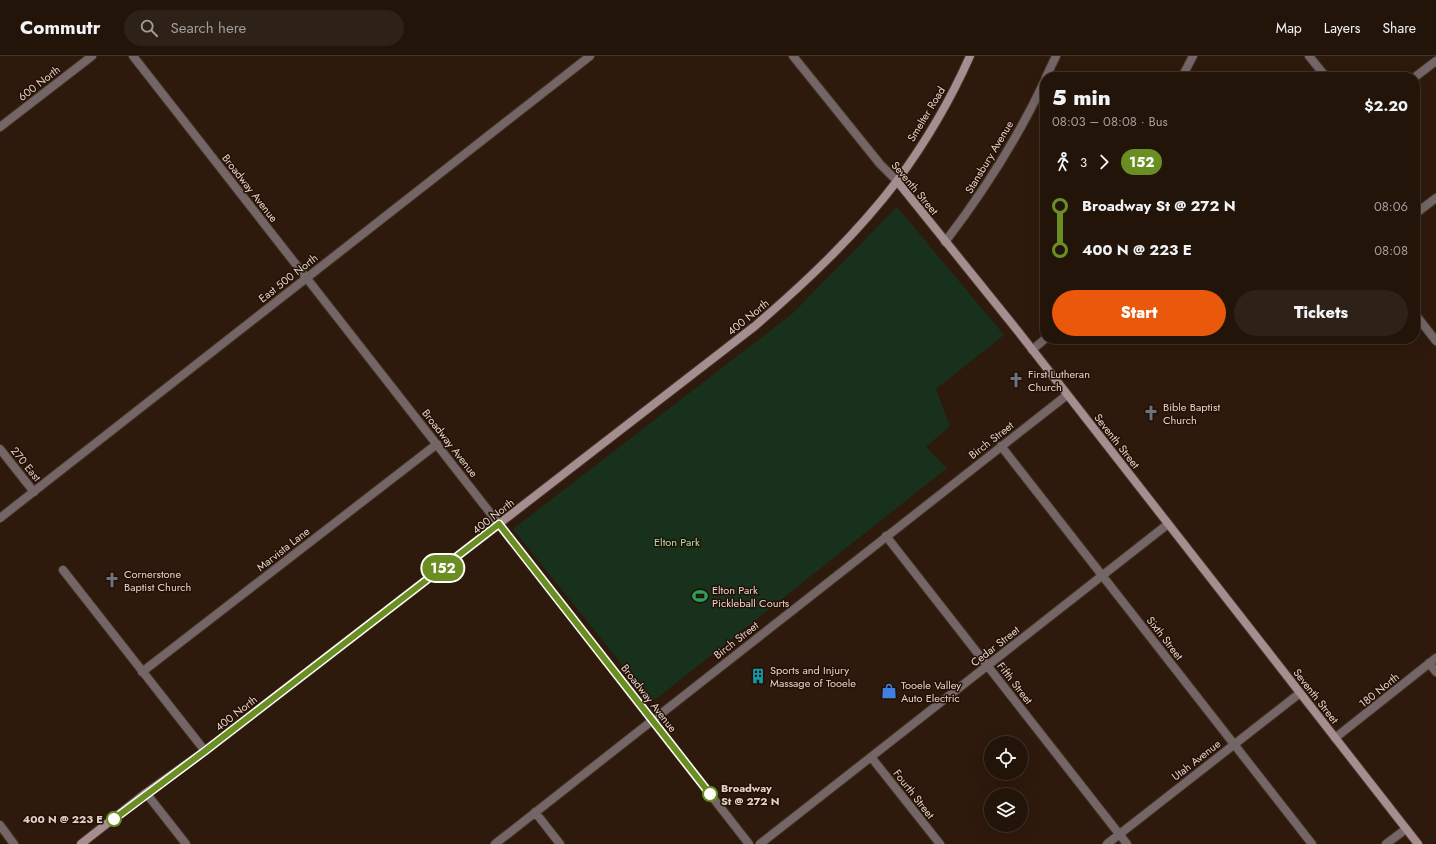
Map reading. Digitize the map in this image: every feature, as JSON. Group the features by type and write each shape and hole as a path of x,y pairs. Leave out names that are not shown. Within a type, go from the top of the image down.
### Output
{"street":[{"name":"600 North","path":"0,127 92,56"},
{"name":"Broadway Avenue","path":"133,56 749,844"},
{"name":"East 500 North","path":"0,518 590,56"},
{"name":"Seventh Street","path":"793,56 880,164 897,181 1032,350 1418,844"},
{"name":"Smelter Road","path":"897,181 939,116 970,56"},
{"path":"1048,72 1056,56"},
{"path":"1185,72 1193,56"},
{"path":"1309,56 1322,72"},
{"path":"1420,73 1436,61"},
{"name":"Stansbury Avenue","path":"945,242 970,209 987,183 1024,121 1040,90"},
{"name":"400 North","path":"81,844 146,793 205,751 755,326 835,252 897,181"},
{"path":"1420,210 1436,198"},
{"path":"1420,320 1435,336"},
{"path":"1032,350 1040,343"},
{"name":"Birch Street","path":"495,844 653,720 672,703 1067,395"},
{"name":"Marvista Lane","path":"142,672 436,444"},
{"name":"Sixth Street","path":"1000,446 1312,844"},
{"name":"270 East","path":"0,450 34,492"},
{"name":"Cedar Street","path":"760,844 1168,524"},
{"name":"Fifth Street","path":"886,536 1126,844"},
{"path":"63,570 205,751"},
{"path":"1433,661 1436,672"},
{"name":"180 North","path":"1335,738 1433,661"},
{"name":"Utah Avenue","path":"1107,844 1300,693"},
{"name":"Fourth Street","path":"871,757 940,844"},
{"path":"146,793 186,844"},
{"path":"535,812 560,844"},
{"path":"0,825 14,844"},
{"path":"1386,844 1406,829"}],"green space":[{"name":"Elton Park","path":"897,207 1004,335 936,389 950,426 926,447 947,468 652,702 513,529 792,314"}],"bus line":[{"name":"152","path":"114,819 146,793 205,751 499,524 710,794"}],"place":[{"name":"First Lutheran Church","path":"1016,380"},
{"name":"Bible Baptist Church","path":"1151,413"},
{"name":"Cornerstone Baptist Church","path":"112,580"},
{"name":"Elton Park Pickleball Courts","path":"700,596"},
{"name":"Sports and Injury Massage of Tooele","path":"758,676"},
{"name":"Tooele Valley Auto Electric","path":"889,691"},
{"name":"Broadway St @ 272 N","path":"710,794"},
{"name":"400 N @ 223 E","path":"114,819"}]}
